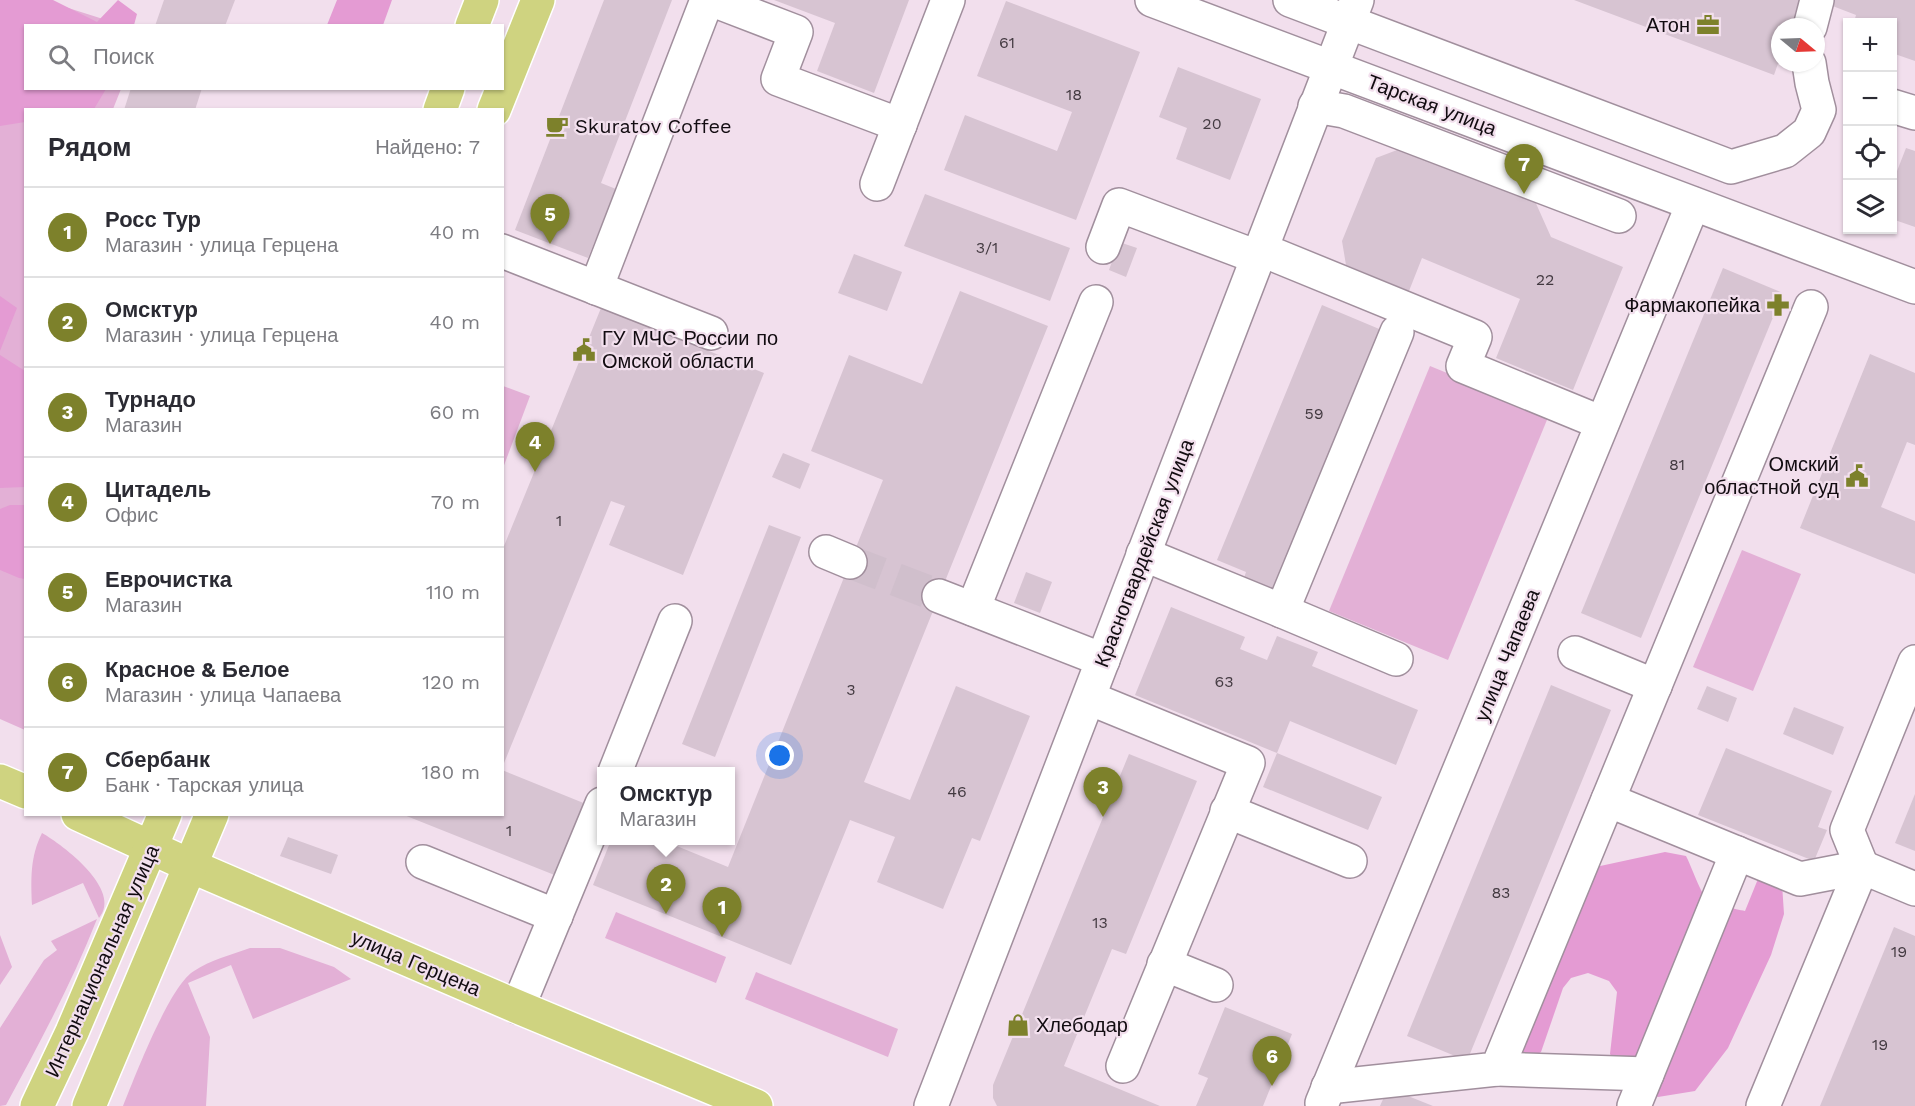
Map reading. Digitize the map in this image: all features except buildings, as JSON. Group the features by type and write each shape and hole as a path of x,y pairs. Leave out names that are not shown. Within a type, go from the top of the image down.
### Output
{"main road":[{"path":"473,24 482,0"},
{"path":"504,85 538,0"},
{"path":"441,108 447,90"},
{"path":"495,108 502,90"},
{"path":"0,781 24,791"},
{"name":"улица Герцена","path":"82,816 191,866 518,1007 756,1106"},
{"name":"Интернациональная улица","path":"37,1106 164,816"},
{"path":"89,1106 211,816"}],"street":[{"path":"596,288 707,0"},
{"path":"713,0 796,32 778,79 900,126"},
{"path":"877,183 948,0"},
{"name":"Тарская улица","path":"1152,0 1915,287"},
{"path":"1290,0 1353,11 1731,167 1785,151 1833,109 1812,83 1810,72"},
{"path":"1812,18 1817,0"},
{"name":"Красногвардейская улица","path":"931,1106 1353,11"},
{"path":"1315,106 1344,111 1619,216"},
{"path":"1897,107 1915,113"},
{"name":"улица Чапаева","path":"1325,1097 1693,204"},
{"path":"1103,247 1119,205 1259,253 1475,337 1463,366 1602,423"},
{"path":"504,252 711,333"},
{"path":"973,609 1096,302"},
{"path":"1497,1069 1811,307"},
{"path":"1282,612 1397,332"},
{"path":"1143,554 1396,659"},
{"path":"939,596 1103,660"},
{"path":"617,767 675,621"},
{"path":"1575,653 1655,686"},
{"path":"1763,1106 1862,867 1847,830 1915,662"},
{"path":"1089,698 1248,763 1123,1065"},
{"path":"1608,800 1800,879 1862,867 1915,889"},
{"path":"1227,811 1350,861"},
{"path":"518,1007 597,816"},
{"path":"1634,1106 1737,853"},
{"path":"423,862 556,916"},
{"path":"1164,964 1216,985"},
{"path":"1325,1097 1497,1069 1647,1074"}],"shaded area":[{"path":"0,0 43,0 119,24 24,24 24,90 121,90 113,108 24,108 24,730 0,719"},
{"path":"0,0 53,0 97,22 118,0 137,14 134,24 24,24 24,90 105,90 95,108 24,108 24,122 0,126"},
{"path":"337,0 392,0 383,24 327,24"},
{"path":"0,296 17,308 0,351"},
{"path":"0,355 24,370 24,487 0,488"},
{"path":"1430,366 1549,415 1448,660 1329,611"},
{"path":"504,387 530,396 504,465"},
{"path":"10,505 24,505 24,579 0,570 0,509"},
{"path":"1742,550 1801,574 1753,691 1693,667"},
{"path":"42,833 76,858 97,882 103,895 104,907 99,918 83,883 32,905 33,859"},
{"path":"1665,852 1686,856 1705,897 1720,905 1745,911 1760,874 1782,884 1784,914 1771,955 1728,1048 1695,1091 1658,1097 1633,1084 1610,1054 1617,992 1609,981 1588,973 1571,978 1563,988 1541,1052 1529,1060 1510,1057 1591,868"},
{"path":"616,912 726,957 716,983 605,938"},
{"path":"97,919 43,1036 6,1105 0,1106 0,1028 44,960 57,950 51,941"},
{"path":"0,935 12,967 0,985"},
{"path":"250,948 280,948 334,967 351,979 253,1019 231,965 188,983 210,1037 206,1106 123,1106 154,1033 174,994 184,980 207,964"},
{"path":"756,972 898,1029 888,1057 745,999"}],"tunnel":[{"path":"850,562 939,596"}],"place":[{"name":"Атон","path":"1708,25"},
{"name":"Skuratov Coffee","path":"557,126"},
{"name":"Сбербанк","path":"1524,194"},
{"name":"Еврочистка","path":"550,244"},
{"name":"Фармакопейка","path":"1778,305"},
{"name":"ГУ МЧС России по Омской области","path":"584,350"},
{"name":"Цитадель","path":"535,472"},
{"name":"Омский областной суд","path":"1857,476"},
{"name":"Турнадо","path":"1103,817"},
{"name":"Омсктур","path":"666,914"},
{"name":"Росс Тур","path":"722,937"},
{"name":"Хлебодар","path":"1018,1025"},
{"name":"Красное & Белое","path":"1272,1086"}]}
